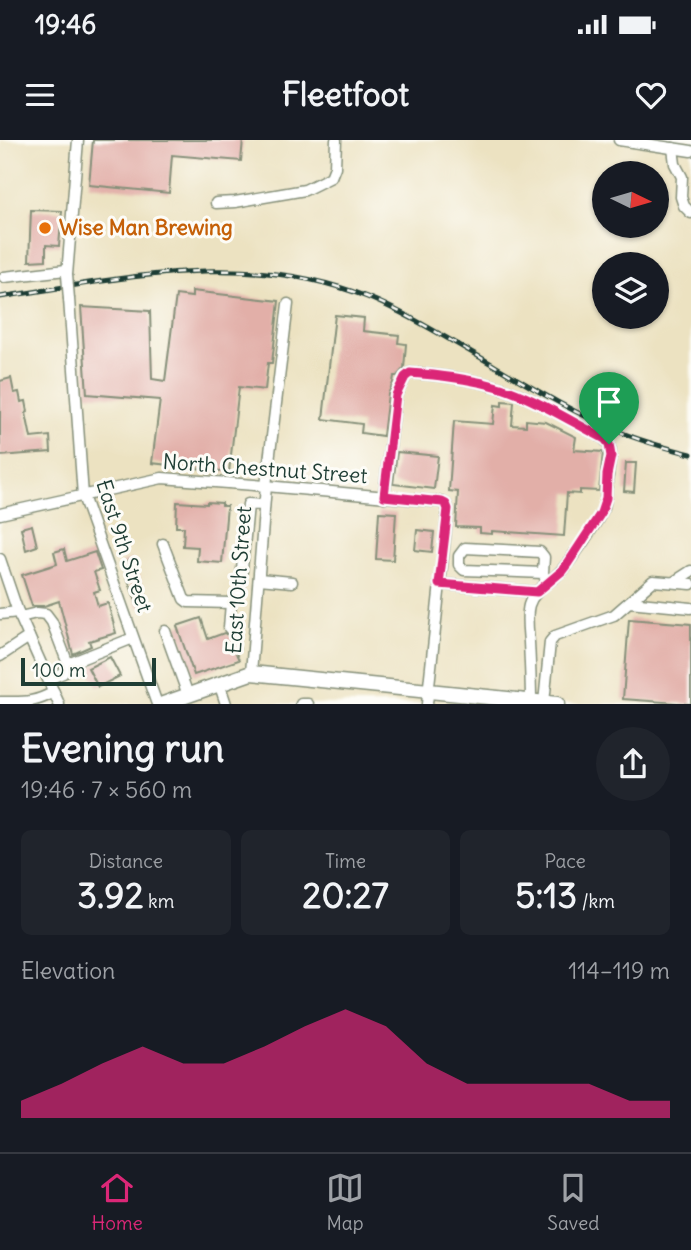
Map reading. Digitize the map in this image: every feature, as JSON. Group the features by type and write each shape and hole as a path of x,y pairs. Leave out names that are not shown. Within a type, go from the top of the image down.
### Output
{"main road":[{"path":"163,704 251,673 428,698 544,703"}],"street":[{"name":"East 9th Street","path":"78,140 66,273 83,496 157,704"},
{"path":"216,203 305,190 331,177 336,158 336,140"},
{"path":"619,140 691,151"},
{"path":"673,148 675,164 682,177 681,197 684,206 691,213"},
{"path":"4,277 66,273"},
{"name":"East 10th Street","path":"251,673 264,505 288,304"},
{"path":"384,496 396,395 410,373 448,376 494,386 540,404 605,439 609,444 611,449 606,498 601,513 568,563 545,578 533,596 528,612 544,703"},
{"name":"North Chestnut Street","path":"0,514 162,478 442,502 448,509 439,584"},
{"path":"229,628 231,603 237,594 240,580 247,504 264,505"},
{"path":"163,544 184,599 188,602 231,603"},
{"path":"465,548 540,552 544,557 545,578 464,570 459,565 459,556 465,548"},
{"path":"0,559 19,614 59,704"},
{"path":"674,582 691,571"},
{"path":"240,580 292,582"},
{"path":"544,703 550,642 555,636 614,615 653,581 691,584"},
{"path":"428,698 439,584 537,592"},
{"path":"629,601 691,608"},
{"path":"0,614 46,614 52,622 68,664"},
{"path":"165,631 188,695"},
{"path":"0,656 29,637"},
{"path":"48,679 63,673 68,664 133,638"},
{"name":"East 10th Street","path":"219,683 226,704"},
{"path":"0,702 32,702 54,692"},
{"path":"301,704 308,704"}],"building":[{"path":"93,140 243,140 241,161 172,155 169,193 89,185"},
{"name":"Wise Man Brewing","path":"31,210 62,211 59,246 46,245 46,260 29,261"},
{"path":"192,291 279,301 272,363 268,363 265,390 239,387 229,472 152,463 160,400 87,394 81,307 150,311 152,379 165,381 176,295 192,297"},
{"path":"335,315 364,318 363,331 399,335 398,343 406,344 404,368 394,376 388,394 383,436 361,433 362,424 323,419"},
{"path":"11,378 14,393 19,392 21,402 26,401 31,438 50,436 51,452 0,456 0,381"},
{"path":"502,401 514,402 512,425 526,426 526,420 546,422 576,437 574,450 603,452 599,491 580,490 580,494 567,493 564,536 492,531 492,534 480,533 480,528 456,527 458,492 449,491 454,421 493,424 495,405 502,406"},
{"path":"397,452 438,456 434,489 393,484"},
{"path":"626,463 636,463 634,492 624,491"},
{"path":"177,502 222,503 222,506 227,506 222,563 197,561 198,547 183,546 184,527 176,527"},
{"path":"379,512 396,513 393,560 376,559"},
{"path":"32,525 37,546 26,550 21,528"},
{"path":"417,530 434,532 432,552 415,550"},
{"path":"64,549 67,561 95,552 101,570 94,572 100,590 94,592 98,606 108,603 116,633 89,641 91,646 73,654 59,601 44,606 32,606 22,575 57,564 54,552"},
{"path":"132,559 149,603 138,607 122,563"},
{"path":"201,618 208,639 224,633 229,636 235,633 240,649 235,651 239,660 194,675 177,626"},
{"path":"629,619 691,624 691,704 623,699"},
{"path":"110,657 120,676 98,687 88,668"}],"railway":[{"path":"0,297 139,276 185,272 276,274 321,282 367,297 400,312 555,401 598,422 637,439 691,454"}],"place":[{"name":"Wise Man Brewing","path":"45,228"}],"route":[{"path":"410,373 448,376 494,386 540,404 605,439 609,444 611,456 606,498 601,513 562,571 537,592 439,584 448,509 446,504 384,496 396,395 410,373"}]}
